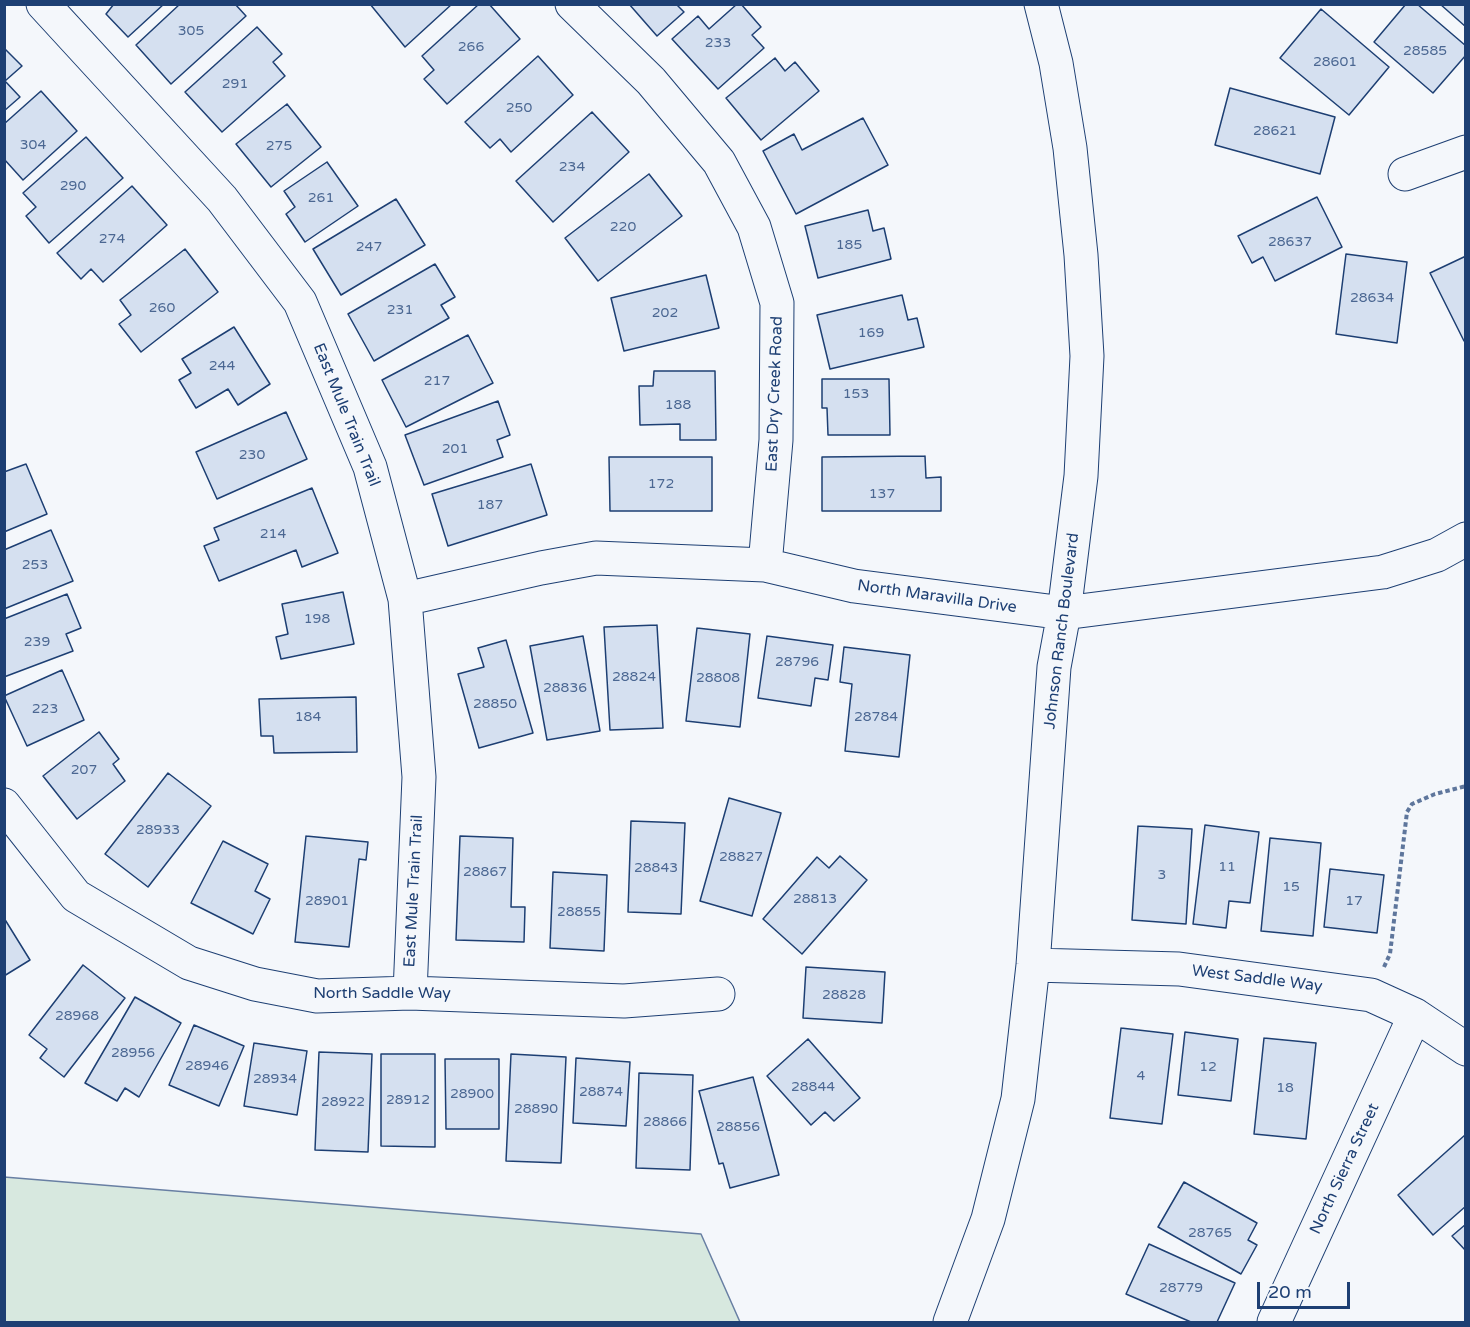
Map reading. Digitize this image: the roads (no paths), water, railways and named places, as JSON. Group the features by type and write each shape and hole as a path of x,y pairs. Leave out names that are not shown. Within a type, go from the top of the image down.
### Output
{"street":[{"name":"East Mule Train Trail","path":"43,4 222,199 300,302 370,467 405,599 419,777 410,993"},
{"name":"East Dry Creek Road","path":"572,4 651,81 719,162 754,227 777,303 776,440 765,566"},
{"name":"Johnson Ranch Boulevard","path":"950,1323 988,1219 1018,1099 1033,965 1054,667 1064,613 1081,476 1087,356 1081,255 1070,148 1056,63 1041,4"},
{"path":"1405,174 1466,153"},
{"name":"North Maravilla Drive","path":"405,599 541,567 596,558 765,566 854,586 1064,613 1383,572 1437,555 1466,539"},
{"name":"North Saddle Way","path":"4,806 76,896 189,963 255,984 317,996 410,993 624,1001 718,994"},
{"name":"West Saddle Way","path":"1033,965 1179,969 1371,995 1415,1015 1466,1048"},
{"name":"North Sierra Street","path":"1274,1323 1415,1015"}]}
